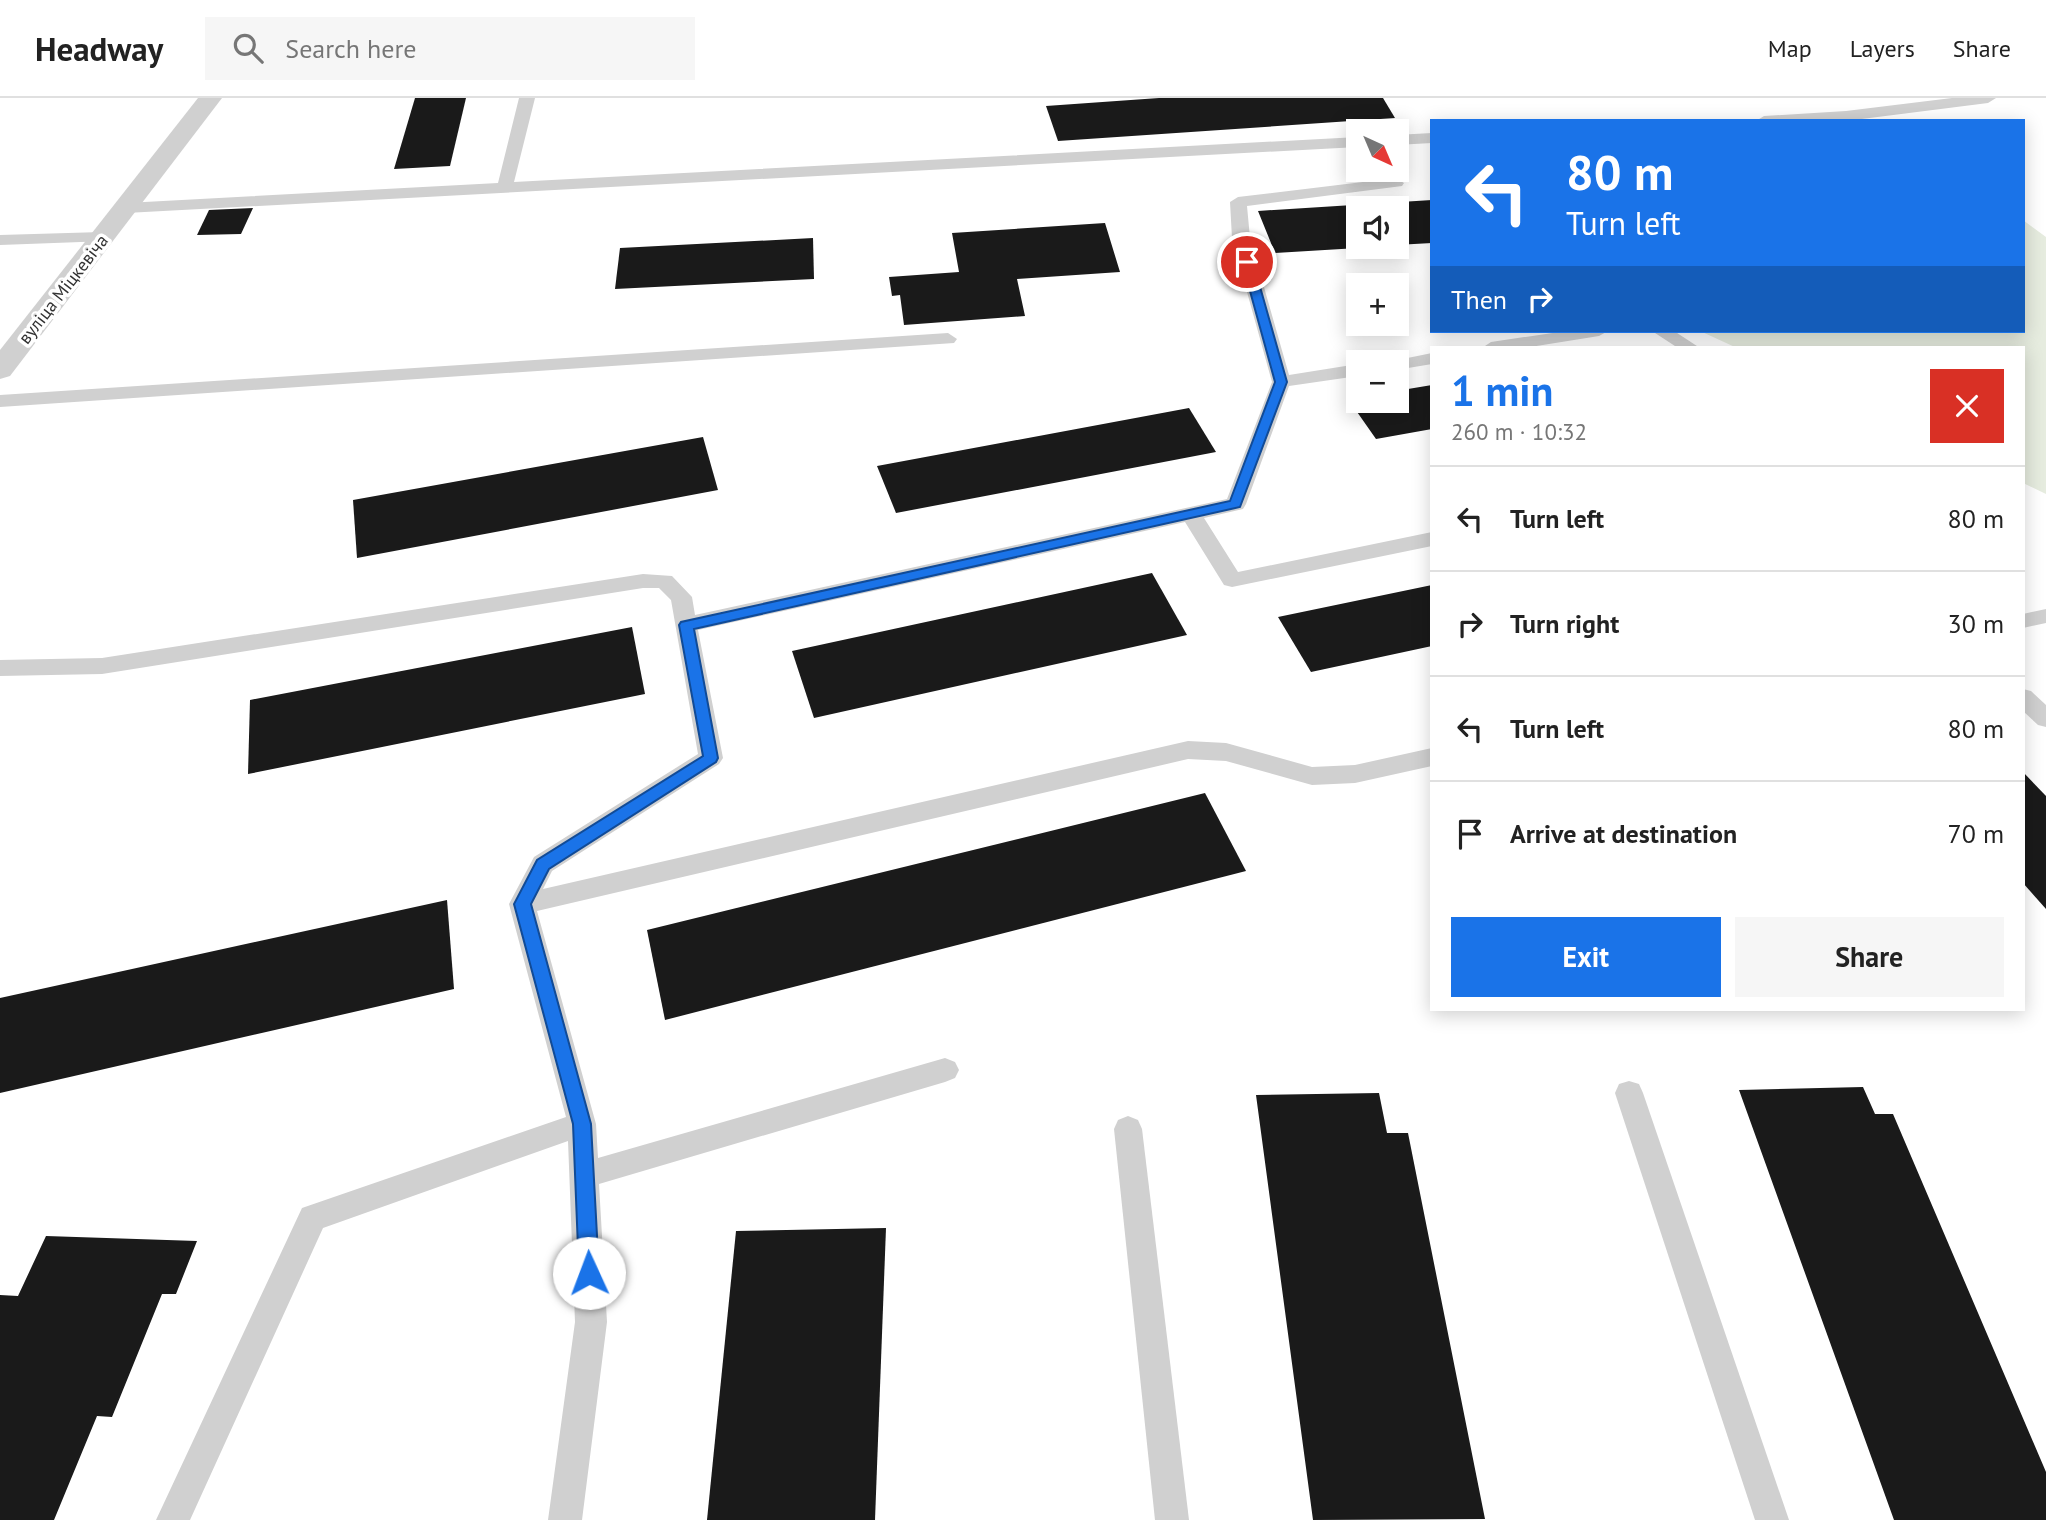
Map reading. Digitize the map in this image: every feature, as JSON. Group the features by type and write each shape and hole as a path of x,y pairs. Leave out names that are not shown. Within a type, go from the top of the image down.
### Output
{"street":[{"name":"вуліца Міцкевіча","path":"0,370 210,98"}],"lane":[{"path":"505,187 527,98"},
{"path":"1797,119 1846,116 1988,98"},
{"path":"1409,139 1430,138"},
{"path":"126,208 1346,143"},
{"path":"686,625 1236,504 1281,382 1241,238 1238,202 1396,183"},
{"path":"0,240 102,237"},
{"path":"1504,346 1586,333"},
{"path":"1665,333 1687,346"},
{"path":"0,401 948,339"},
{"path":"1409,362 1430,358"},
{"path":"1281,382 1346,372"},
{"path":"1191,514 1233,580 1430,539"},
{"path":"0,668 102,666 643,581 664,581 681,597 711,758 543,864 522,904 582,1124 591,1322 565,1520"},
{"path":"2025,621 2046,616"},
{"path":"2025,699 2046,719"},
{"path":"522,904 1188,750 1226,752 1312,776 1355,774 1430,757"},
{"path":"585,1175 945,1070"},
{"path":"1629,1093 1772,1520"},
{"path":"173,1520 313,1219 582,1124"},
{"path":"1128,1129 1172,1520"}],"shaded area":[{"path":"2025,221 2046,237 2046,494 2025,484 2025,346 1733,346 1704,333 2025,333"}],"building":[{"path":"415,98 466,98 450,166 394,169"},
{"path":"1159,98 1383,98 1395,118 1346,119 1346,121 1058,141 1046,106"},
{"path":"1430,200 1430,243 1409,244 1409,201"},
{"path":"1346,205 1346,249 1275,253 1258,211"},
{"path":"253,208 241,234 197,235 209,210"},
{"path":"1105,223 1120,272 1017,279 1025,316 904,325 900,295 892,296 889,277 959,272 952,233"},
{"path":"813,238 814,279 615,289 620,248"},
{"path":"1430,385 1430,429 1376,439 1358,413 1409,413 1409,389"},
{"path":"1189,408 1216,452 896,513 877,466"},
{"path":"703,437 718,490 357,558 353,500"},
{"path":"1152,573 1187,635 814,718 792,651"},
{"path":"1430,585 1430,646 1311,672 1278,617"},
{"path":"632,627 645,694 248,774 250,700"},
{"path":"2025,774 2046,796 2046,909 2025,885"},
{"path":"1205,793 1246,871 665,1020 647,930"},
{"path":"447,900 454,989 0,1093 0,998"},
{"path":"1863,1087 1875,1114 1893,1114 2046,1472 2046,1520 1894,1520 1739,1090"},
{"path":"1379,1093 1387,1133 1408,1133 1485,1519 1313,1520 1256,1095"},
{"path":"886,1228 875,1520 707,1520 736,1231"},
{"path":"46,1236 197,1241 176,1294 162,1294 112,1417 97,1416 54,1520 0,1520 0,1295 18,1296"}],"route":[{"path":"589,1273 582,1124 522,904 543,864 711,758 686,625 1236,504 1281,382 1247,262"}]}
